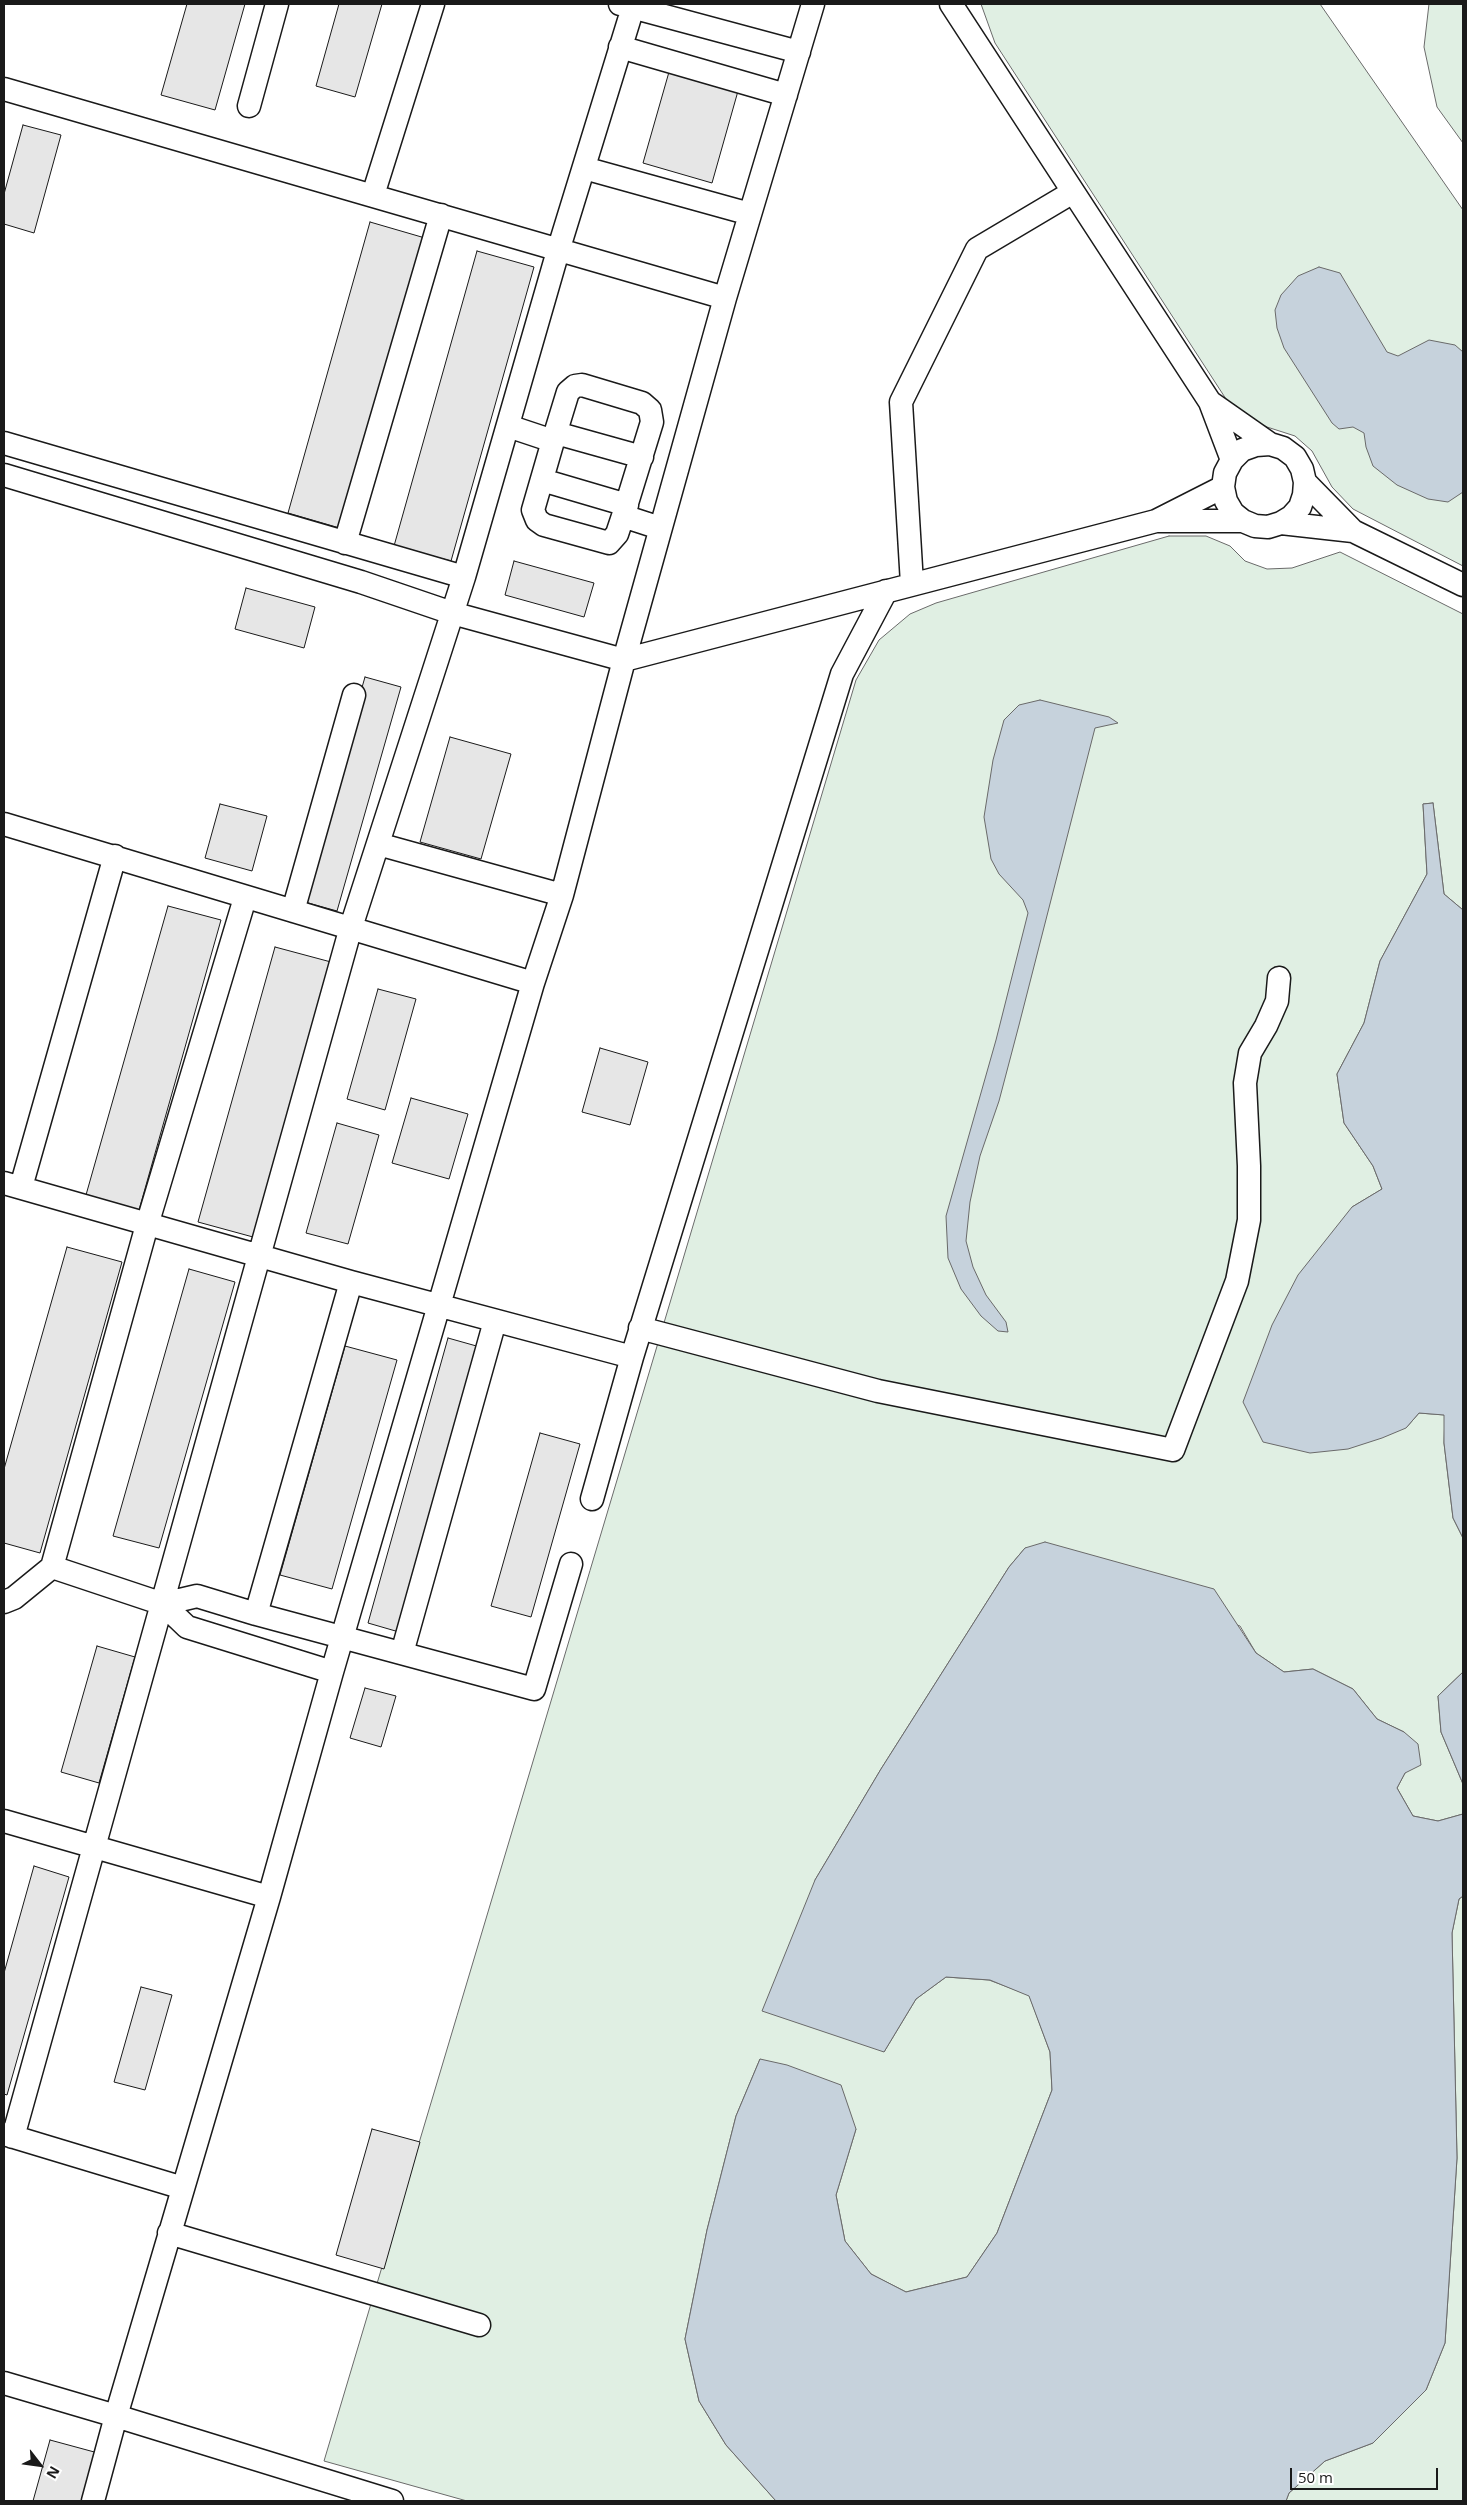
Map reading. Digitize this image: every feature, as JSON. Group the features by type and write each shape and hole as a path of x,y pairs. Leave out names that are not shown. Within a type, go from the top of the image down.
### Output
{"street":[{"path":"249,106 277,4"},
{"path":"373,194 433,4"},
{"path":"93,2501 169,2232 269,1898 332,1672 440,1306 532,983 562,895 660,528 725,298 813,4"},
{"path":"951,4 1210,402 1232,460"},
{"path":"183,2188 8,2135 95,1847 351,927 464,577 558,251 620,47 629,5 798,52"},
{"path":"620,47 786,94"},
{"path":"4,89 373,194 558,251 725,298"},
{"path":"584,168 750,214"},
{"path":"912,584 901,402 978,249 1074,192"},
{"path":"344,543 441,215"},
{"path":"582,385 642,403 650,410 652,422 642,457 617,534 609,543 544,525 537,520 533,510 568,392 575,386 582,385"},
{"path":"1210,402 1270,444 1283,448 1295,457 1302,469 1305,482 1304,494 1300,506 1291,517 1281,523 1268,527 1255,526 1243,521 1233,513 1226,501 1223,487 1225,473 1232,460 1242,450 1256,445 1270,444"},
{"path":"508,426 642,457"},
{"path":"4,442 464,577"},
{"path":"4,475 362,582 452,613 624,660 1156,521 1223,487"},
{"path":"542,480 625,511 660,528"},
{"path":"1305,482 1353,532"},
{"path":"1156,521 1243,521"},
{"path":"1281,523 1353,532 1463,585"},
{"path":"592,1499 640,1328 842,674 886,591"},
{"path":"293,912 354,695"},
{"path":"4,824 115,856 244,898 351,927 532,983"},
{"path":"378,844 562,895"},
{"path":"115,856 12,1185 351,1282 632,1357"},
{"path":"4,1602 14,1598 52,1567 147,1225 244,898"},
{"path":"640,1328 878,1391 1173,1450 1237,1281 1249,1220 1249,1166 1244,1083 1250,1053 1266,1026 1277,1001 1279,978"},
{"path":"256,1614 351,1282"},
{"path":"402,1653 495,1321"},
{"path":"163,1604 197,1596 256,1614 344,1636 534,1689 571,1564"},
{"path":"52,1567 163,1604 187,1627 332,1672"},
{"path":"4,1822 269,1898"},
{"path":"169,2232 479,2325"},
{"path":"4,2383 392,2501"}],"green space":[{"path":"981,4 1320,4 1463,210 1463,566 1353,509 1332,487 1312,451 1295,436 1267,427 1244,416 1226,399 995,43"},
{"path":"1429,4 1463,4 1463,143 1437,107 1424,47"},
{"path":"1169,536 1206,536 1230,546 1245,561 1267,569 1292,568 1340,552 1463,614 1463,910 1444,894 1433,803 1423,804 1427,874 1380,961 1364,1023 1337,1074 1344,1123 1373,1166 1382,1189 1352,1207 1406,1428 1419,1413 1445,1415 1444,1443 1453,1518 1463,1538 1463,1672 1438,1696 1441,1732 1463,1784 1463,1814 1438,1821 1413,1816 1397,1788 1405,1773 1404,1732 1377,1719 1353,1689 1313,1669 1284,1672 1256,1653 1240,1626 1025,1548 1009,1567 881,1769 815,1880 884,2052 916,1999 946,1977 989,1980 1029,1995 1050,2052 1052,2090 997,2233 967,2277 906,2292 871,2274 845,2241 836,2195 856,2129 760,2059 736,2116 707,2230 685,2339 699,2401 726,2445 776,2501 467,2501 324,2461 856,680 879,640 910,614 936,603"},
{"path":"1463,1896 1463,2501 1286,2501 1289,2493 1325,2461 1373,2443 1426,2390 1445,2343 1457,2158 1452,1933 1459,1899"}],"shaded area":[{"path":"1319,267 1340,273 1387,352 1398,356 1429,340 1455,345 1463,352 1463,492 1448,502 1428,499 1397,485 1373,466 1366,447 1364,433 1353,427 1339,429 1332,423 1284,348 1277,328 1275,310 1281,295 1298,276"},
{"path":"1040,700 1109,717 1118,723 1095,728 999,1101 980,1156 970,1202 966,1241 973,1267 986,1295 1006,1322 1008,1332 998,1331 981,1316 961,1289 948,1258 946,1216 996,1040 1028,913 1023,900 999,874 991,859 984,817 993,760 1004,720 1019,705"},
{"path":"1433,803 1444,894 1463,910 1463,1538 1453,1518 1444,1443 1444,1415 1419,1413 1406,1428 1382,1438 1348,1449 1310,1453 1263,1442 1243,1402 1272,1325 1298,1275 1352,1207 1382,1189 1373,1166 1344,1123 1337,1074 1364,1023 1380,961 1427,874 1423,804"},
{"path":"1045,1542 1214,1589 1256,1653 1284,1672 1313,1669 1353,1689 1377,1719 1404,1732 1418,1744 1421,1765 1405,1773 1397,1788 1413,1816 1438,1821 1463,1814 1463,1896 1459,1899 1452,1933 1457,2158 1445,2343 1426,2390 1373,2443 1325,2461 1289,2493 1286,2501 776,2501 726,2445 699,2401 685,2339 707,2230 736,2116 760,2059 787,2065 841,2085 856,2129 836,2195 845,2241 871,2274 906,2292 967,2277 997,2233 1052,2090 1050,2052 1029,1996 990,1980 946,1977 916,1999 884,2052 762,2011 815,1880 881,1769 1009,1567 1025,1548"},
{"path":"1463,1672 1463,1784 1441,1732 1438,1696"}],"building":[{"path":"187,4 245,4 215,110 161,95"},
{"path":"339,4 382,4 355,97 316,86"},
{"path":"669,72 738,91 712,183 643,163"},
{"path":"23,125 61,135 34,233 4,224 4,194"},
{"path":"370,222 425,238 343,529 288,513"},
{"path":"477,251 534,267 451,561 394,546"},
{"path":"514,561 594,583 584,617 505,595"},
{"path":"246,588 315,607 304,648 235,629"},
{"path":"365,677 401,687 337,911 301,901"},
{"path":"450,737 511,754 481,859 420,842"},
{"path":"220,804 267,816 252,871 205,858"},
{"path":"168,906 221,920 137,1217 84,1202"},
{"path":"275,947 331,962 253,1237 198,1222"},
{"path":"378,989 416,999 385,1110 347,1099"},
{"path":"600,1048 648,1062 630,1125 582,1112"},
{"path":"411,1098 468,1114 449,1179 392,1163"},
{"path":"337,1123 379,1135 348,1244 306,1233"},
{"path":"67,1247 122,1262 40,1553 4,1543 4,1469"},
{"path":"189,1269 235,1282 159,1548 113,1536"},
{"path":"448,1338 480,1347 399,1632 368,1623"},
{"path":"345,1346 397,1360 332,1589 280,1575"},
{"path":"540,1433 580,1444 531,1617 491,1606"},
{"path":"97,1646 135,1657 99,1783 61,1772"},
{"path":"365,1688 396,1696 381,1747 350,1738"},
{"path":"34,1866 69,1877 7,2095 4,2094 4,1973"},
{"path":"141,1987 172,1995 145,2090 114,2082"},
{"path":"372,2129 420,2142 384,2269 336,2255"},
{"path":"50,2440 98,2453 84,2501 33,2501"}]}
